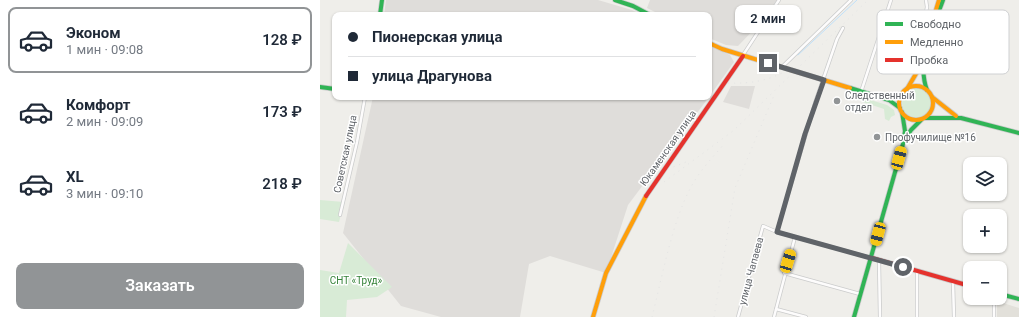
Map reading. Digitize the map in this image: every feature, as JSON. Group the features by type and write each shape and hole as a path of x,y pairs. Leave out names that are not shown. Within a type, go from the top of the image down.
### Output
{"main road":[{"path":"380,12 382,0"},
{"path":"615,0 633,6 644,12"},
{"path":"936,10 939,0"},
{"path":"940,10 943,0"},
{"path":"712,44 743,56 889,100 910,119 924,119 946,115 956,116 1019,133"},
{"name":"Юкаменская улица","path":"712,100 743,56"},
{"path":"854,317 872,258 903,144 905,131 900,99 916,74"},
{"path":"923,74 924,83 932,97 956,116"},
{"path":"907,89 916,86 927,90"},
{"path":"320,87 332,89"},
{"path":"879,97 893,97 903,93"},
{"path":"903,144 911,130 932,110 932,97"},
{"name":"Юкаменская улица","path":"593,317 606,273 650,187 712,100"},
{"path":"872,258 963,284"},
{"path":"1007,296 1019,299"}],"street":[{"name":"Юкаменская улица","path":"743,56 779,0"},
{"path":"781,67 851,0"},
{"path":"888,10 891,0"},
{"path":"926,0 926,10"},
{"path":"843,28 837,38 807,128 777,232 872,258"},
{"path":"861,92 877,43"},
{"name":"Советская улица","path":"340,215 357,142 364,100"},
{"name":"улица Чапаева","path":"738,317 763,226 777,232"},
{"path":"774,317 784,273 795,237"},
{"path":"879,260 880,317"},
{"path":"917,271 917,317"},
{"path":"784,273 861,294"},
{"path":"953,281 954,317"},
{"path":"994,305 994,317"},
{"path":"776,309 806,317"}],"shaded area":[{"path":"386,0 598,0 636,12 384,12"},
{"path":"650,0 777,0 765,18 738,46 726,45 712,39 712,12 655,12 647,8"},
{"path":"712,47 730,55 734,62 712,93"},
{"path":"731,86 755,86 749,109 723,102"},
{"path":"372,100 707,100 628,205 606,273 550,256 529,264 520,317 441,317 401,306 343,233"},
{"path":"1007,304 1019,308 1019,317 997,317 997,305"}],"green space":[{"path":"917,88 923,89 931,97 931,109 923,117 917,118 911,117 903,109 902,103 903,97 911,89"},
{"path":"864,98 887,105 894,110 895,115 891,117 889,121 885,119 884,109 863,102"},
{"path":"320,200 344,202 339,222 320,219"},
{"name":"СНТ «Труд»","path":"348,243 392,287 377,297 347,300 346,317 320,317 320,270 339,273"}],"waterway":[{"path":"798,55 857,0"}],"railway":[{"path":"664,182 733,131 868,0"},
{"path":"728,83 746,83 770,78 794,66"},
{"path":"714,317 735,188 775,93"},
{"path":"652,317 668,250 684,201 698,175 725,143"},
{"path":"668,169 686,162"}],"traffic: fast":[{"path":"380,12 382,0"},
{"path":"615,0 633,6 644,12"},
{"path":"939,10 943,0"},
{"path":"924,74 927,90"},
{"path":"320,87 332,89"},
{"path":"850,88 889,100 900,108"},
{"path":"885,97 903,94"},
{"path":"854,317 903,144 905,131 902,112"},
{"path":"925,118 961,118 1019,133"},
{"path":"904,141 911,130 921,120"},
{"path":"1007,296 1019,299"}],"traffic: slow":[{"path":"936,10 939,0"},
{"path":"712,44 722,49 850,88"},
{"path":"907,89 916,74"},
{"path":"913,86 919,86 928,91 932,97 933,103 932,109 928,115 919,120 913,120 904,115 899,106 899,100 904,91 913,86"},
{"path":"932,97 956,116"},
{"path":"593,317 606,273 646,196"}],"traffic: jam":[{"path":"646,196 743,56"},
{"path":"872,258 963,284"}],"place":[{"name":"Следственный отдел","path":"837,101"},
{"name":"Профучилище №16","path":"877,137"}],"route":[{"path":"768,63 824,80 805,134 777,232 903,267"}]}
